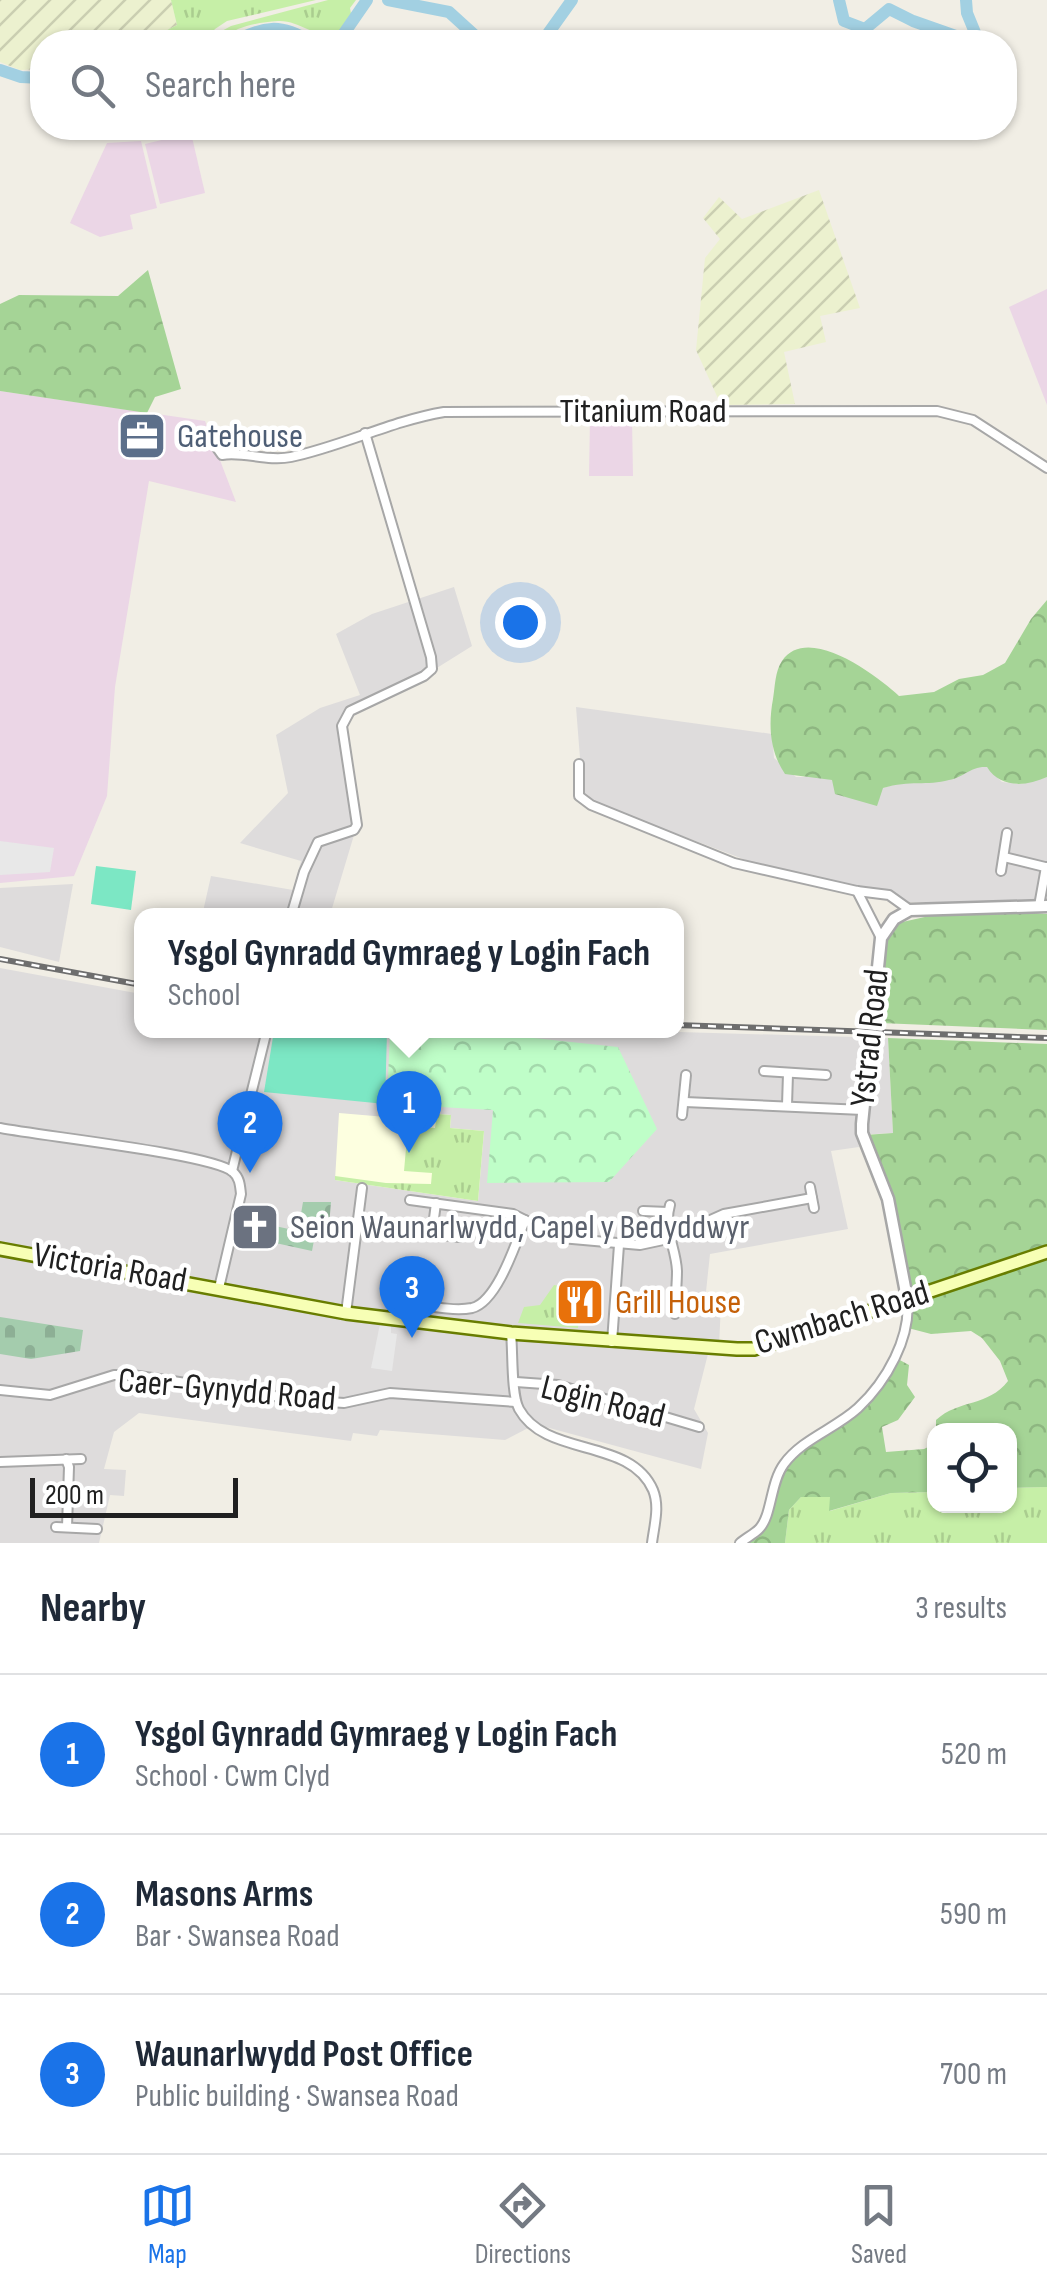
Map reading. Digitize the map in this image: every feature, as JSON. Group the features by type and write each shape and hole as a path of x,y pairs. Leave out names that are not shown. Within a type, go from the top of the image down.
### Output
{"main road":[{"name":"Victoria Road","path":"0,1249 346,1313"},
{"name":"Cwmbach Road","path":"346,1313 612,1342 754,1349 1047,1252"}],"street":[{"name":"Titanium Road","path":"231,451 284,458 401,420 444,412 938,411 974,420 1047,468"},
{"path":"293,908 318,842 354,830 357,825 344,718 350,711 432,669 366,433"},
{"path":"578,764 578,796 591,805 734,863 890,895 910,910 1043,906 1046,867 1004,857"},
{"path":"1000,871 1007,833"},
{"path":"858,891 881,938"},
{"name":"Ystrad Road","path":"740,1543 764,1522 772,1488 793,1452 857,1408 903,1340 907,1298 888,1199 862,1133 881,938 888,924 910,910"},
{"path":"232,1171 264,1038"},
{"path":"764,1071 826,1074"},
{"path":"787,1105 788,1074"},
{"path":"682,1115 686,1075"},
{"path":"685,1102 863,1110"},
{"path":"0,1128 190,1158 232,1171 240,1180 241,1194 219,1288"},
{"path":"410,1200 512,1214 561,1238 640,1245 668,1238 724,1214 813,1203 810,1187"},
{"path":"346,1313 359,1193"},
{"path":"432,1234 436,1203"},
{"path":"643,1211 669,1208 668,1238 676,1262 675,1310 686,1306"},
{"path":"407,1302 478,1307 491,1296 525,1220"},
{"path":"410,1230 459,1237"},
{"path":"612,1342 619,1245"},
{"path":"424,1304 428,1274"},
{"path":"512,1333 516,1402 522,1414 537,1429 574,1446 604,1452 643,1476 655,1499 652,1543"},
{"name":"Caer-Gynydd Road","path":"0,1390 50,1394 114,1375 132,1375 301,1400 344,1402 390,1393 516,1402"},
{"name":"Login Road","path":"516,1382 558,1386 694,1424"},
{"path":"66,1459 69,1467 62,1527 96,1530"},
{"path":"0,1462 82,1459"}],"shaded area":[{"path":"0,0 171,0 177,25 167,30 30,30 30,70 0,62"},
{"path":"193,140 205,193 160,204 145,144"},
{"path":"141,141 157,208 130,215 133,229 100,237 70,223 107,143"},
{"path":"819,190 860,308 820,316 826,342 784,352 795,404 721,405 696,350 705,258 720,239 703,218 719,197 742,219"},
{"path":"1047,289 1047,405 1009,307"},
{"path":"0,391 205,421 236,502 149,481 115,687 107,796 74,876 0,883"},
{"path":"590,419 632,419 633,476 589,476"},
{"path":"454,587 472,646 344,718 357,825 332,908 204,908 211,876 293,890 301,861 240,843 288,793 276,735 320,708 360,695 336,634 372,614"},
{"path":"576,707 772,734 774,758 796,777 883,788 905,781 960,776 966,769 982,766 1002,782 1021,784 1047,777 1047,903 906,902 892,892 759,865 590,801 583,796"},
{"path":"0,841 54,848 50,872 0,875"},
{"path":"73,884 59,962 0,947 0,888"},
{"path":"0,968 134,993 134,1038 684,1038 684,1032 888,1038 893,1133 857,1135 859,1147 831,1151 848,1229 710,1254 705,1301 721,1304 719,1346 559,1333 284,1299 231,1284 0,1245"},
{"path":"388,1110 451,1115 450,1128 484,1131 478,1201 335,1180 339,1113 386,1117"},
{"path":"0,1252 219,1291 288,1308 522,1339 708,1354 694,1409 708,1433 701,1469 542,1426 530,1427 505,1440 380,1430 377,1436 353,1433 351,1441 139,1413 114,1432 104,1469 126,1470 124,1496 110,1495 99,1543 0,1543"},
{"path":"380,1324 391,1326 391,1333 397,1334 392,1371 371,1368"}],"green space":[{"path":"171,0 316,0 227,21 214,30 167,30 177,25"},
{"path":"328,0 356,0 350,8 353,25 347,30 310,30 278,21 224,30"},
{"path":"148,270 181,389 155,397 147,413 0,391 0,304 19,295 118,296"},
{"path":"1047,600 1047,777 1014,784 981,767 941,782 883,788 877,806 835,794 832,780 785,774 773,748 771,719 778,669 794,651 825,650 842,657 899,696 934,692 1005,663"},
{"path":"96,866 136,871 131,910 91,904"},
{"path":"938,914 1047,914 1047,1030 874,1020 888,936 898,923"},
{"path":"273,1038 387,1038 385,1104 264,1092"},
{"path":"390,1038 534,1038 618,1047 657,1129 609,1182 487,1183 493,1110 387,1104"},
{"path":"888,1038 1047,1044 1047,1246 915,1290 908,1287 889,1198 865,1135 893,1133"},
{"path":"437,1114 451,1115 450,1128 484,1131 478,1201 335,1180 335,1176 431,1184 432,1173 404,1171 408,1126 435,1128"},
{"path":"303,1202 331,1202 329,1226 317,1224 312,1251 271,1242 275,1226 298,1231"},
{"path":"1047,1256 1047,1487 1017,1488 1017,1423 936,1423 945,1413 992,1395 1008,1381 1000,1361 982,1338 971,1331 931,1334 908,1328 910,1302"},
{"path":"554,1285 578,1290 568,1292 563,1316 579,1318 578,1328 518,1323 524,1307 540,1305"},
{"path":"0,1317 83,1330 80,1351 31,1359 0,1354"},
{"path":"896,1358 909,1365 907,1385 915,1397 898,1420 882,1427 886,1452 927,1448 927,1492 891,1493 829,1511 830,1497 801,1497 789,1510 785,1543 742,1543 760,1530 773,1488 794,1453 860,1410"},
{"path":"1047,1487 1047,1543 785,1543 789,1510 801,1497 831,1497 830,1511 891,1493 927,1492 927,1513 1017,1513 1017,1488"}],"waterway":[{"path":"346,30 367,0"},
{"path":"388,0 449,12 469,30"},
{"path":"551,30 572,0"},
{"path":"839,0 844,21 865,29 889,9 939,30"},
{"path":"966,0 974,30"},
{"path":"268,30 286,30"},
{"path":"0,70 30,77"}],"railway":[{"path":"0,959 134,984"},
{"path":"684,1025 1047,1038"}],"place":[{"name":"Gatehouse","path":"142,436"},
{"name":"Ysgol Gynradd Gymraeg y Login Fach","path":"409,1153"},
{"name":"Masons Arms","path":"250,1173"},
{"name":"Seion Waunarlwydd, Capel y Bedyddwyr","path":"255,1227"},
{"name":"Grill House","path":"580,1302"},
{"name":"Waunarlwydd Post Office","path":"412,1338"}]}
